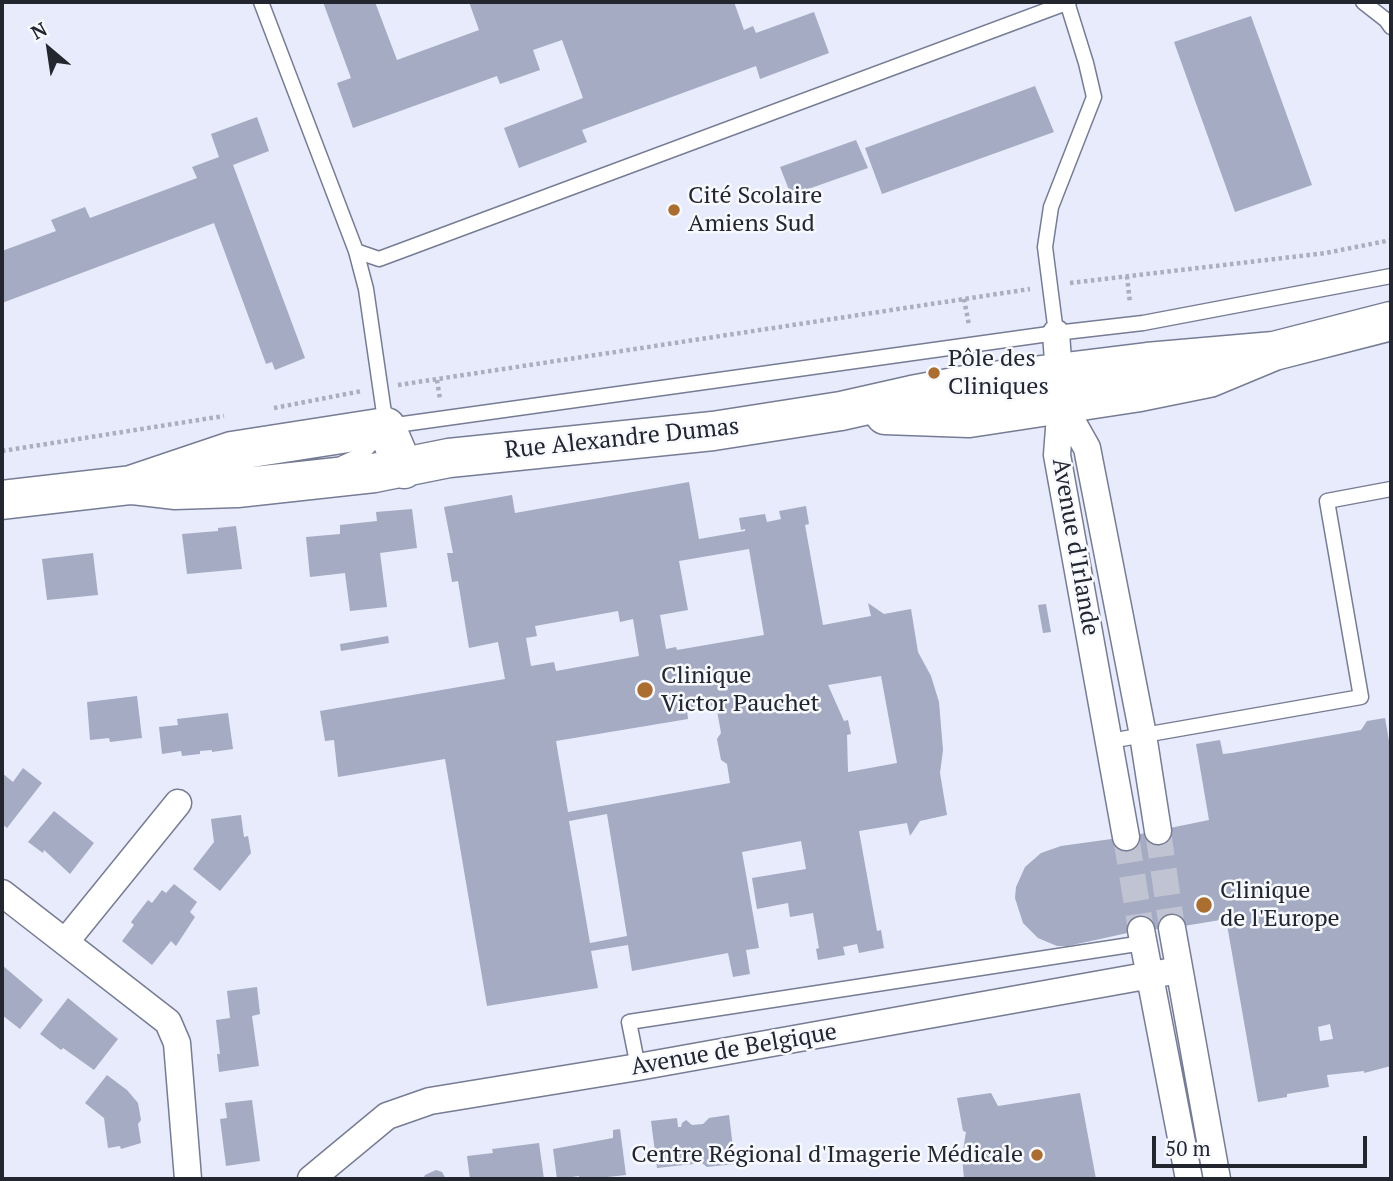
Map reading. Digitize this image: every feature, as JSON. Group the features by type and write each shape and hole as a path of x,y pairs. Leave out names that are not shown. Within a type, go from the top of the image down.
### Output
{"street":[{"name":"Rue Alexandre Dumas","path":"131,485 174,490 273,484 404,469 449,458 713,431 841,411 918,418 969,418 1060,388 1140,392 1209,378 1274,351 1391,321"},
{"path":"1056,333 1060,388"},
{"name":"Avenue d'Irlande","path":"1060,388 1087,448 1143,735 1158,831"},
{"name":"Avenue d'Irlande","path":"1060,388 1057,455 1126,837"},
{"path":"386,427 404,469"},
{"name":"Rue Alexandre Dumas","path":"2,500 131,485 232,451 386,427"},
{"path":"65,941 178,803"},
{"path":"2,893 168,1022 177,1043 188,1179"},
{"path":"1172,928 1217,1179"},
{"path":"1142,936 1189,1179"},
{"name":"Avenue de Belgique","path":"310,1179 387,1116 430,1101 638,1067 1179,970"}],"lane":[{"path":"261,2 356,251 366,289 386,427 361,455 345,462 299,470 273,484"},
{"path":"356,251 379,259 1067,2 1094,97 1051,207 1045,247 1056,333"},
{"path":"1363,2 1387,20 1391,27"},
{"path":"299,455 337,448 386,427 1143,323 1391,276"},
{"path":"131,485 221,470"},
{"path":"1110,741 1361,697 1327,500 1391,489"},
{"path":"638,1067 629,1022 1142,936"}],"path":[{"path":"261,410 381,388 1049,286 1326,253 1391,240"},
{"path":"2,451 237,414"}],"building":[{"path":"323,2 375,2 397,60 479,30 469,2 734,2 744,30 753,26 756,33 814,12 829,53 760,79 756,66 582,130 587,142 519,168 504,128 583,98 562,40 533,50 540,70 500,84 497,76 353,128 337,83 351,78"},
{"path":"1251,16 1312,185 1235,212 1174,42"},
{"path":"1035,86 1054,132 882,194 865,148"},
{"path":"257,117 269,151 233,165 305,358 275,370 272,362 266,364 214,223 2,303 2,251 56,231 51,220 85,207 90,218 197,178 192,167 219,157 211,134"},
{"path":"856,140 868,168 791,195 780,167"},
{"path":"689,482 699,539 745,531 741,530 739,518 765,514 767,522 781,519 779,511 806,506 809,524 805,525 823,625 871,616 868,603 884,614 911,609 918,652 931,676 939,702 943,750 940,773 947,815 920,821 910,836 907,823 859,831 877,931 881,930 884,948 859,953 857,944 843,947 845,955 818,960 816,949 819,948 813,913 790,917 788,903 757,909 752,878 806,869 801,841 742,852 759,948 746,950 750,974 733,977 728,953 632,971 628,945 591,951 598,988 487,1006 445,759 338,777 334,740 325,741 320,711 505,679 498,642 469,648 458,581 452,582 447,553 453,553 444,507 512,495 515,513","holes":["749,549 764,635 677,650 676,647 666,649 660,615 688,610 679,561","618,611 620,622 633,619 639,656 556,671 554,662 531,666 526,638 537,636 535,626","881,676 897,763 848,772 847,735 851,734 848,720 844,721 828,685","716,705 721,733 717,739 721,760 727,764 730,783 568,812 556,741 688,719 687,710","607,814 627,936 590,943 569,821"]},
{"path":"412,509 417,548 380,553 387,607 350,611 345,573 310,577 306,537 340,534 340,525 377,521 376,512"},
{"path":"236,526 242,569 187,574 182,534 218,531 218,528"},
{"path":"93,553 98,595 47,600 42,559"},
{"path":"1046,604 1051,632 1043,633 1038,605"},
{"path":"388,636 389,643 341,651 340,644"},
{"path":"137,696 142,738 110,742 109,738 90,740 87,702"},
{"path":"228,713 233,749 200,751 200,754 182,756 181,751 162,754 159,727 178,725 177,719"},
{"name":"Clinique de l'Europe","path":"1385,718 1391,752 1391,1066 1364,1073 1327,1075 1329,1087 1258,1102 1226,919 1141,930 1068,946 1057,946 1038,938 1023,923 1015,898 1016,887 1025,867 1041,853 1061,846 1126,837 1209,820 1196,744 1220,740 1223,754 1232,753 1361,730 1367,721","holes":["1330,1024 1333,1039 1320,1041 1318,1027"]},
{"path":"23,768 42,783 7,828 2,824 2,773 13,782"},
{"path":"54,811 94,843 70,874 44,850 43,853 28,842"},
{"path":"241,815 244,837 248,836 251,853 220,891 193,869 214,842 211,819"},
{"path":"174,884 197,902 190,912 195,917 176,946 171,941 152,965 122,941 134,925 131,922 148,900 152,903 162,890 166,893"},
{"path":"2,965 43,1000 20,1029 2,1015"},
{"path":"257,987 260,1014 252,1016 259,1066 219,1072 216,1020 230,1018 227,991"},
{"path":"68,998 118,1039 94,1070 40,1034"},
{"path":"107,1075 127,1090 138,1103 141,1143 121,1149 120,1146 108,1148 104,1118 85,1103"},
{"name":"Centre Régional d'Imagerie Médicale","path":"991,1093 998,1106 1080,1093 1096,1179 964,1179 962,1156 966,1132 963,1131 957,1098"},
{"path":"252,1100 260,1161 226,1166 220,1119 227,1118 225,1103"},
{"path":"729,1115 735,1164 707,1167 702,1163 657,1168 651,1121 677,1118 678,1127 681,1127 686,1120 692,1125 703,1124 709,1118"},
{"path":"620,1129 626,1175 557,1179 553,1149 613,1138 613,1130"},
{"path":"539,1143 544,1179 470,1179 467,1156 493,1153 492,1149"},
{"path":"436,1170 442,1172 446,1179 423,1179 425,1175"}],"tunnel":[{"path":"1158,831 1172,928"},
{"path":"1126,837 1141,930"}],"place":[{"name":"Cité Scolaire Amiens Sud","path":"674,210"},
{"name":"Pôle des Cliniques","path":"934,373"},
{"name":"Clinique Victor Pauchet","path":"645,690"},
{"name":"Clinique de l'Europe","path":"1204,905"},
{"name":"Centre Régional d'Imagerie Médicale","path":"1037,1155"}]}
